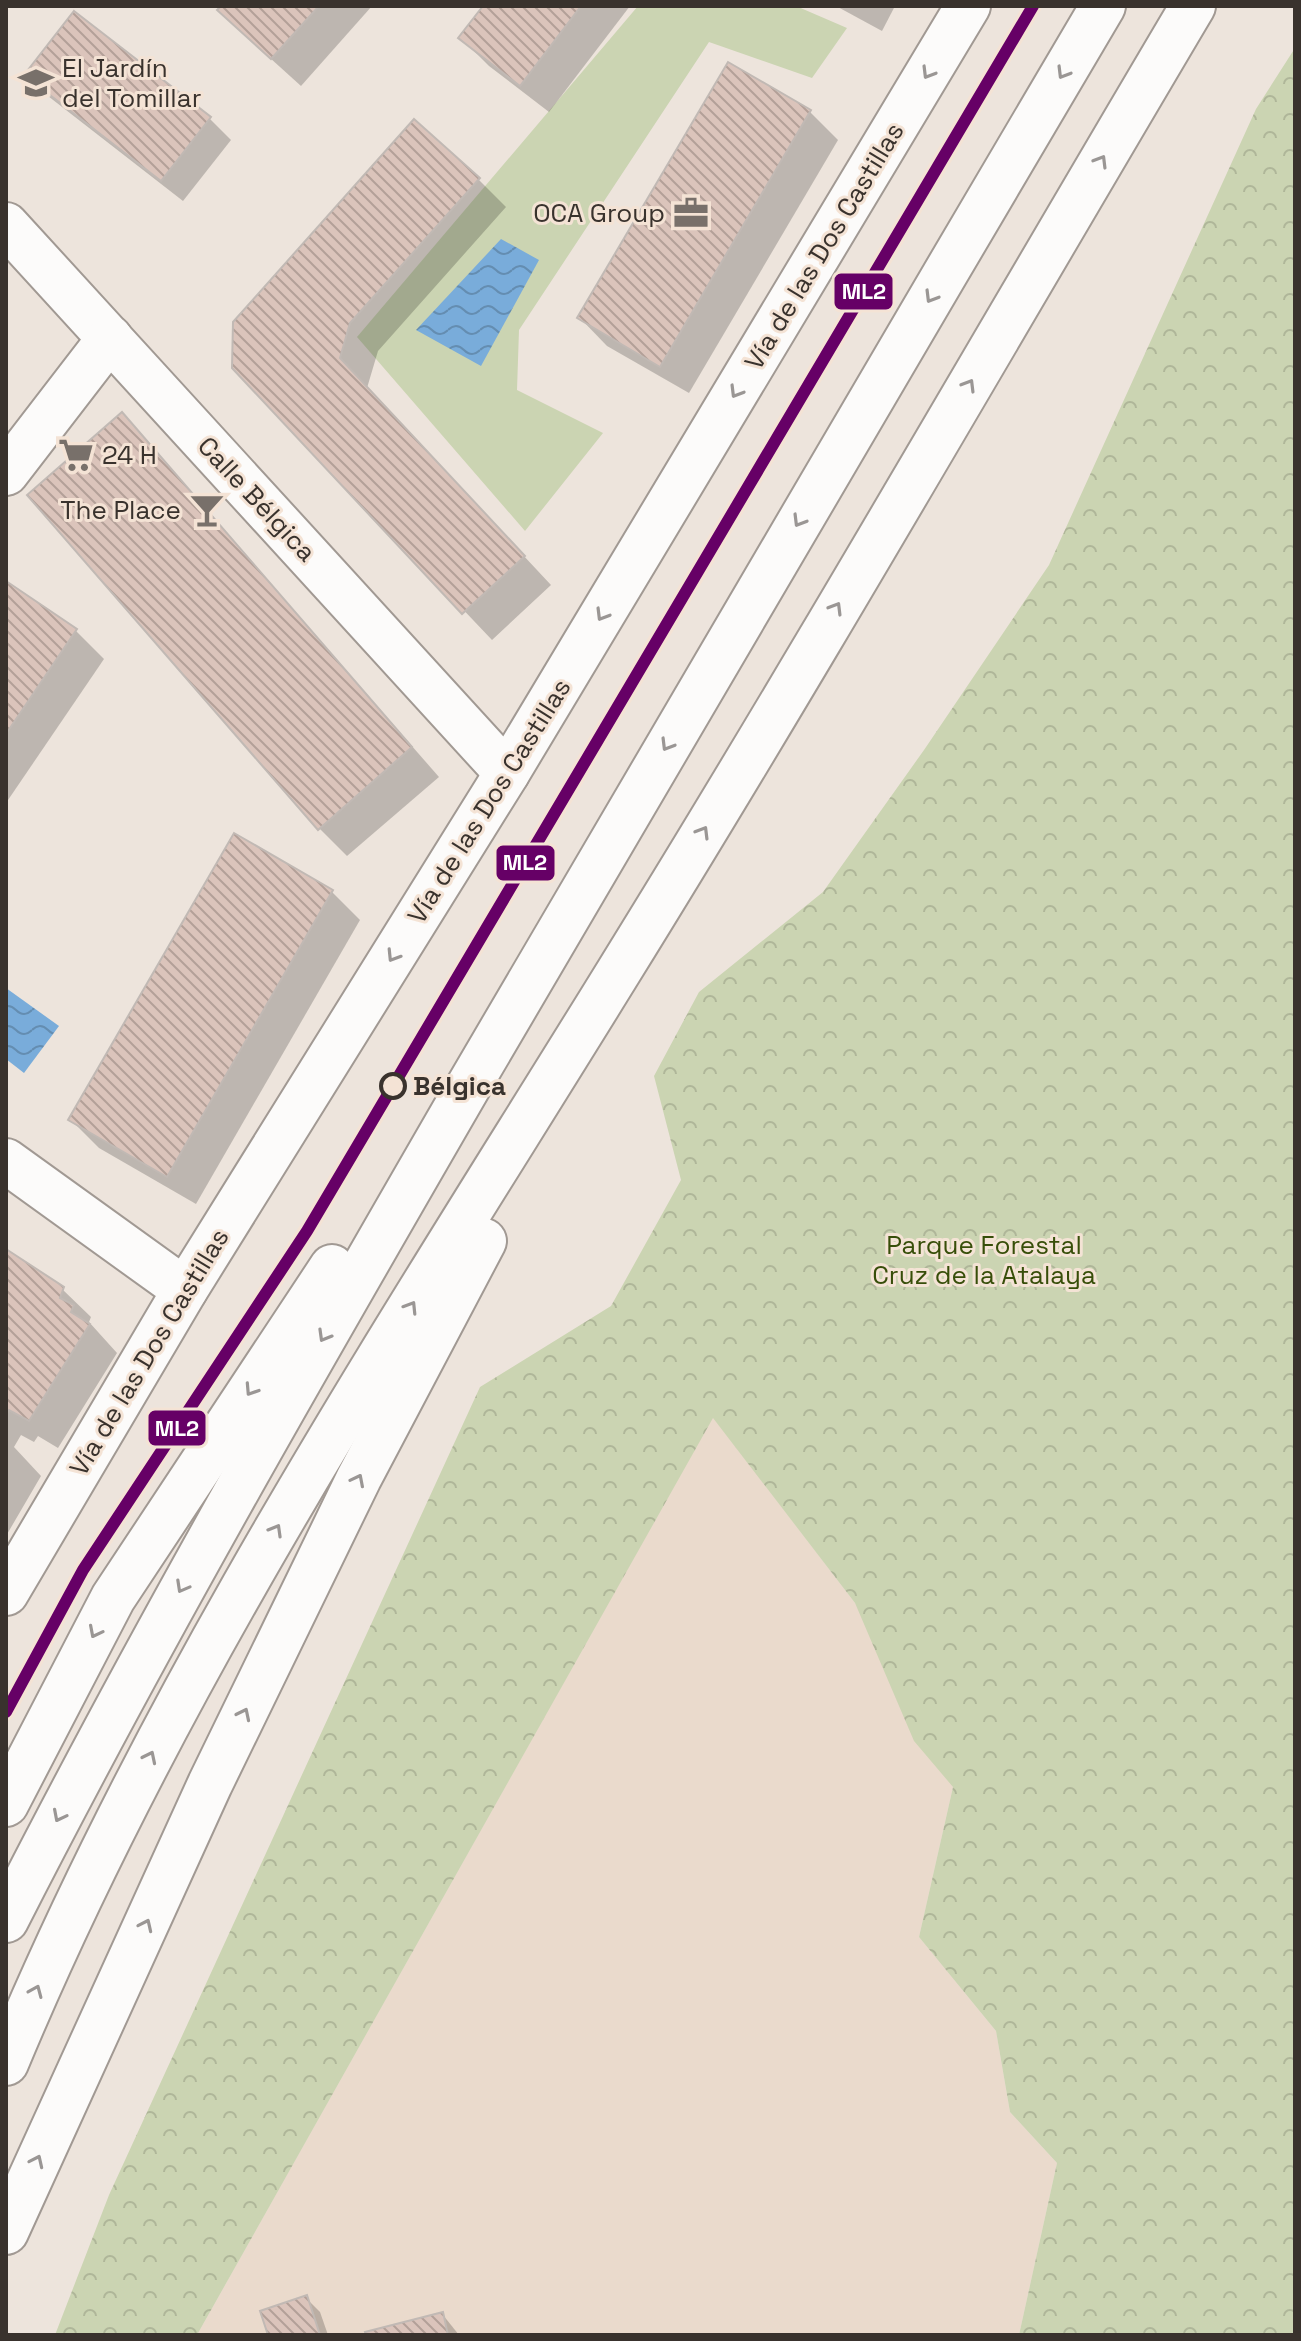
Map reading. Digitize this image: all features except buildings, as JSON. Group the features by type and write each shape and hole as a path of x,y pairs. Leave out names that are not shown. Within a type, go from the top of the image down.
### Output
{"main road":[{"name":"Vía de las Dos Castillas","path":"6,1593 185,1290 507,773 968,6"},
{"path":"6,1920 122,1694 257,1451 629,809 1103,6"},
{"path":"6,2063 45,1970 168,1719 304,1481 664,899 1193,6"},
{"name":"Calle Bélgica","path":"6,225 507,773"},
{"path":"6,473 110,338"},
{"path":"6,1804 113,1598 629,809"},
{"path":"6,2232 204,1798 359,1478 664,899"},
{"path":"6,1161 185,1290"}],"shaded area":[{"path":"713,1417 855,1603 953,1787 919,1937 996,2031 1010,2112 1057,2163 1019,2335 197,2335"}],"green space":[{"path":"638,6 796,6 847,28 812,78 709,42 519,330 517,390 603,433 525,531 357,337"},
{"name":"Parque Forestal Cruz de la Atalaya","path":"1295,48 1295,2335 1019,2335 1057,2163 1010,2112 996,2031 919,1937 953,1787 914,1741 855,1603 713,1418 197,2335 55,2335 109,2195 480,1387 611,1306 681,1180 654,1076 699,992 823,892 1049,565 1256,109"}],"water":[{"path":"501,239 539,260 481,366 416,330"},
{"path":"6,988 59,1026 24,1073 6,1059"}],"transit line":[{"name":"ML2","path":"6,1712 83,1570 307,1231 1033,6"}],"place":[{"name":"El Jardín del Tomillar","path":"36,83"},
{"name":"OCA Group","path":"691,213"},
{"name":"24 H","path":"76,455"},
{"name":"The Place","path":"207,510"},
{"name":"Bélgica","path":"393,1086"}]}
